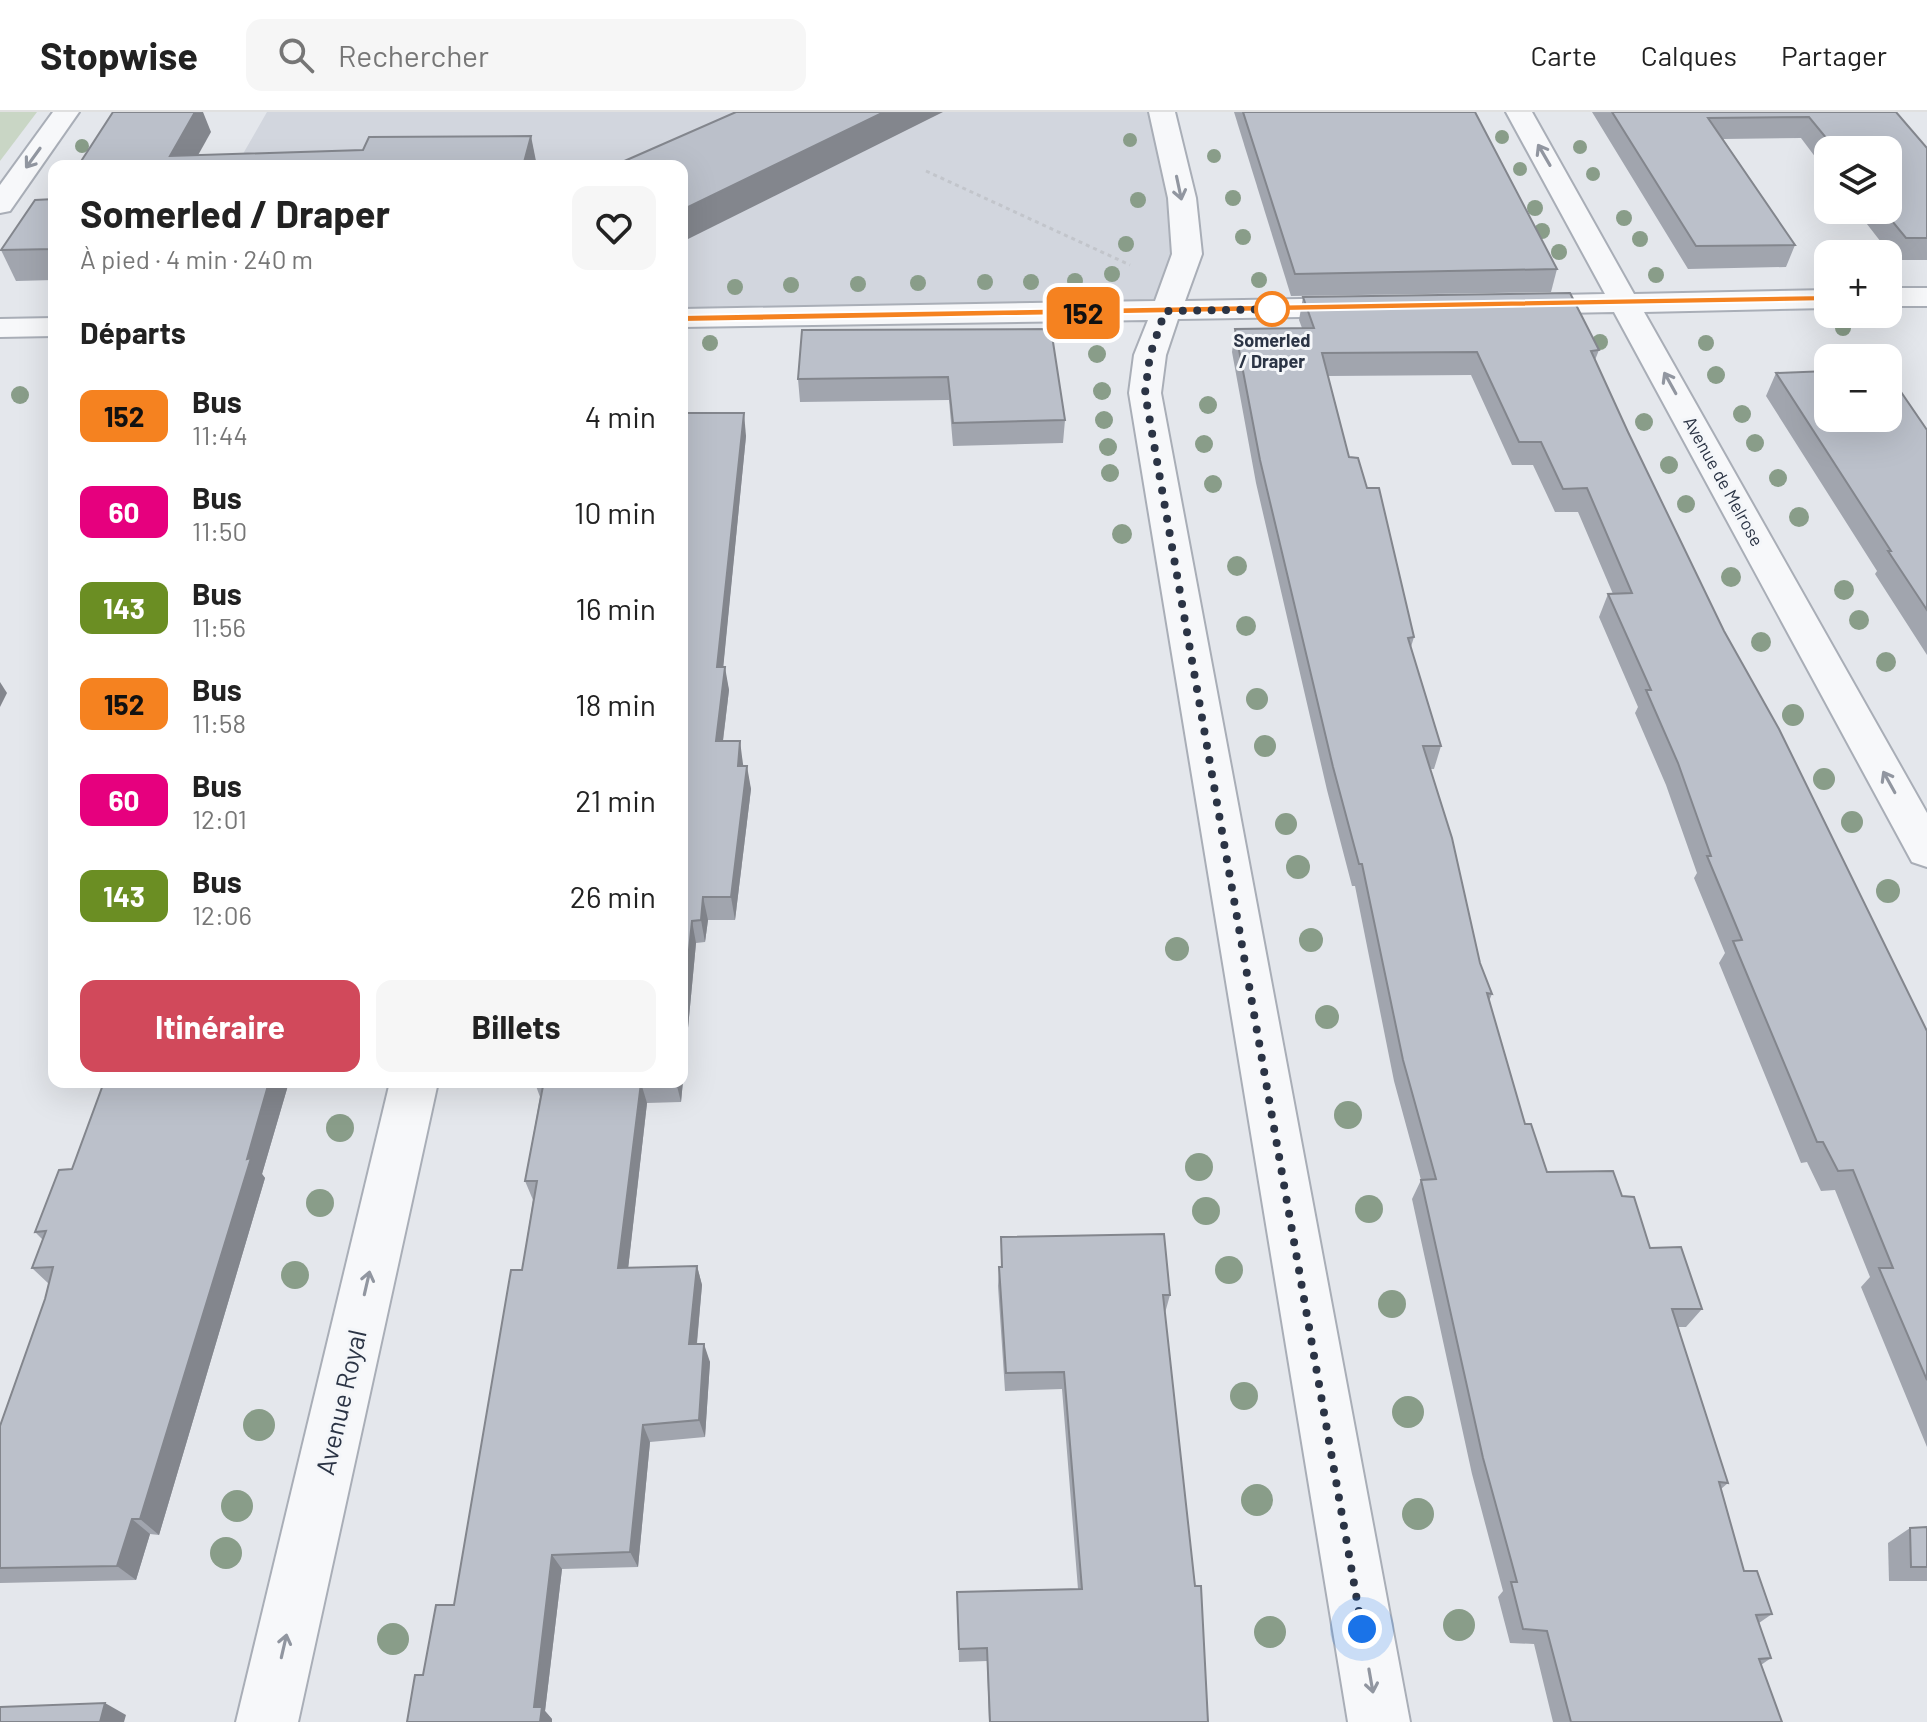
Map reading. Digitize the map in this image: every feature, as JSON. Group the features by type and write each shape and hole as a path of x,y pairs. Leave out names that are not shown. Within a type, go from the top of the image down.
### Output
{"street":[{"path":"0,205 66,112"},
{"path":"1162,112 1182,198 1187,254 1150,355 1145,393 1379,1722"},
{"name":"Avenue de Melrose","path":"1519,112 1927,851"},
{"path":"1902,297 1927,297"},
{"path":"1485,305 1814,299"},
{"path":"688,318 1393,307"},
{"path":"5,336 48,328"},
{"name":"Avenue Royal","path":"267,1722 413,1088"}],"path":[{"path":"926,171 1130,265"}],"shaded area":[{"path":"267,112 1152,112 1178,249 1165,311 688,317 688,160 239,160"}],"green space":[{"path":"0,112 37,112 0,161"}],"building":[{"path":"113,112 195,112 170,156 363,150 369,137 531,136 525,160 82,160"},
{"path":"736,112 884,112 688,207 688,160 627,160"},
{"path":"1243,112 1475,112 1557,269 1295,274"},
{"path":"1612,112 1896,112 1927,148 1927,238 1906,238 1894,224 1902,224 1902,136 1825,136 1809,117 1708,118 1795,245 1696,246"},
{"path":"48,199 48,249 1,250 35,200"},
{"path":"1570,293 1599,350 1591,351 1724,631 1779,729 1927,1031 1927,1380 1879,1268 1893,1268 1853,1170 1838,1171 1823,1142 1817,1142 1733,941 1742,940 1707,856 1711,856 1678,763 1646,690 1651,690 1608,594 1632,593 1587,488 1563,489 1541,442 1519,442 1477,352 1322,353 1349,457 1358,458 1367,488 1379,488 1414,637 1408,638 1441,746 1423,746 1452,838 1480,963 1492,994 1487,993 1525,1124 1531,1124 1547,1172 1613,1171 1622,1196 1634,1197 1650,1248 1681,1247 1702,1309 1672,1309 1728,1483 1719,1482 1744,1571 1757,1571 1772,1614 1756,1615 1771,1658 1759,1659 1782,1722 1571,1722 1547,1631 1523,1629 1511,1582 1517,1582 1483,1458 1421,1180 1436,1179 1403,1060 1362,864 1359,864 1333,767 1260,460 1235,329 1314,328 1303,297"},
{"path":"1051,329 1065,420 953,423 948,377 798,379 802,330"},
{"path":"1814,372 1814,432 1776,373"},
{"path":"1902,393 1927,430 1927,610 1888,551 1891,551 1814,432 1902,432"},
{"path":"688,413 744,413 717,667 725,667 716,741 740,741 738,766 747,766 731,897 703,897 701,920 692,921 688,959"},
{"path":"102,1088 267,1088 247,1159 251,1158 140,1519 132,1519 117,1566 0,1568 0,1426 45,1299 53,1267 32,1268 46,1231 35,1232 59,1170 72,1169"},
{"path":"543,1088 640,1088 618,1268 697,1266 689,1344 704,1344 699,1420 643,1425 630,1552 552,1555 534,1707 542,1707 540,1722 407,1722 415,1675 423,1675 436,1605 454,1605 511,1270 522,1270 537,1181 525,1181"},
{"path":"1164,1234 1170,1295 1163,1295 1195,1586 1201,1586 1208,1722 990,1722 987,1648 959,1649 957,1592 1082,1589 1064,1372 1006,1373 999,1267 1002,1267 1001,1237"},
{"path":"1927,1527 1927,1567 1911,1567 1910,1528"},
{"path":"105,1703 100,1722 0,1722 0,1707"}],"bus line":[{"name":"152","path":"688,318 1814,299"}],"place":[{"name":"Somerled / Draper","path":"1272,309"}],"route":[{"path":"1272,309 1285,309 1165,311 1150,355 1145,393 1362,1629"}]}
